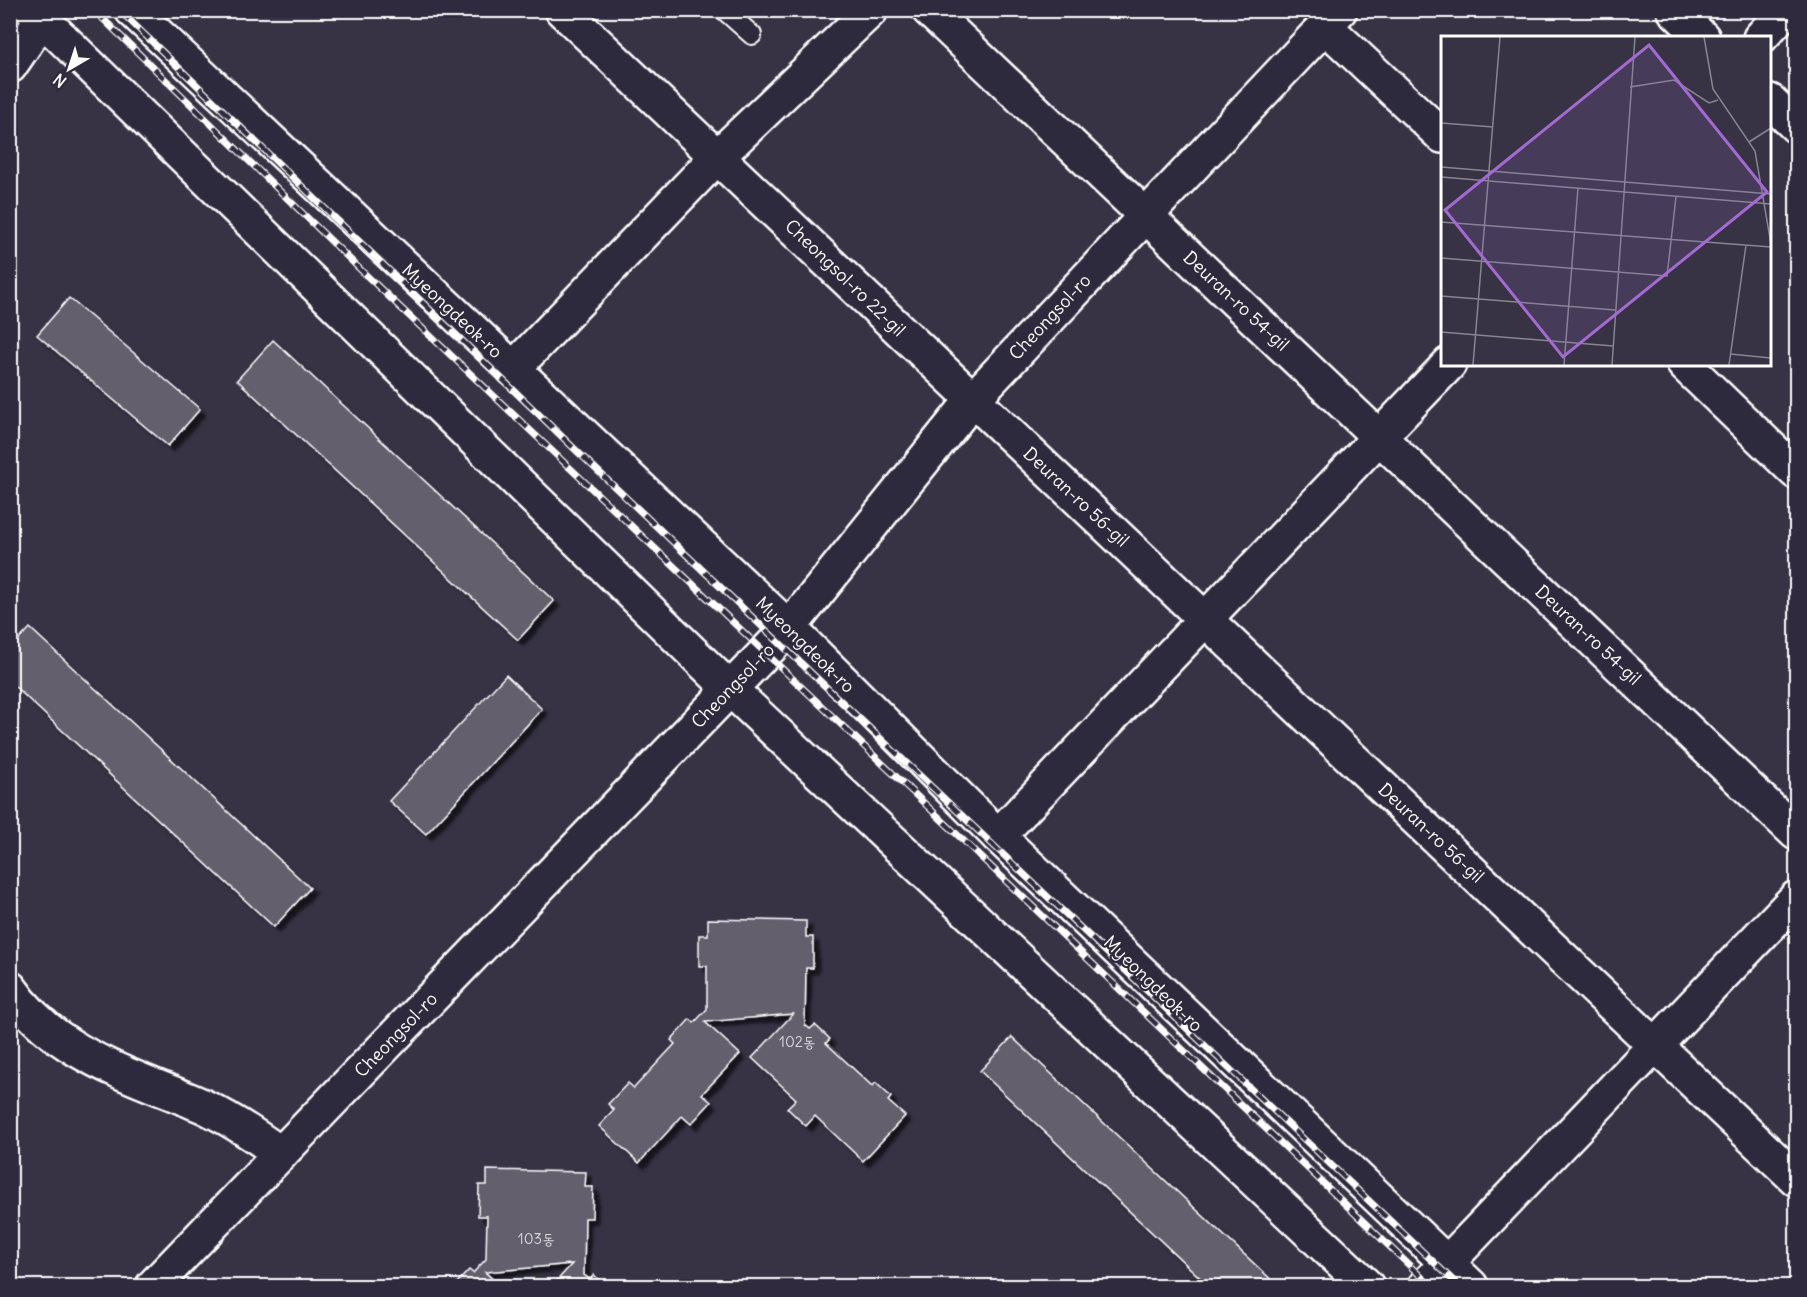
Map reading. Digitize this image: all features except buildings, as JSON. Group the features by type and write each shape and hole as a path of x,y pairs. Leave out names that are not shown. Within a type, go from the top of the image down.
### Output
{"street":[{"name":"Myeongdeok-ro","path":"132,10 789,628 1436,1275 1471,1287"},
{"name":"Cheongsol-ro 22-gil","path":"562,10 973,399"},
{"path":"513,369 717,157 871,10"},
{"name":"Deuran-ro 54-gil","path":"929,10 1797,832"},
{"path":"1674,10 1701,36"},
{"path":"1762,36 1786,10"},
{"path":"10,66 41,14 730,689 1367,1287"},
{"path":"1332,18 1441,134"},
{"name":"Cheongsol-ro","path":"153,1287 789,628 973,399 1332,18"},
{"path":"1771,101 1797,126"},
{"path":"998,836 1447,366"},
{"path":"1686,366 1797,472"},
{"name":"Deuran-ro 56-gil","path":"973,399 1797,1179"},
{"path":"1436,1275 1797,898"},
{"path":"10,988 55,1035 92,1059 233,1120 281,1154"}],"lane":[{"path":"724,10 752,35"}],"railway":[{"path":"94,10 366,275 1431,1286"},
{"path":"119,10 581,455 1459,1286"}]}
